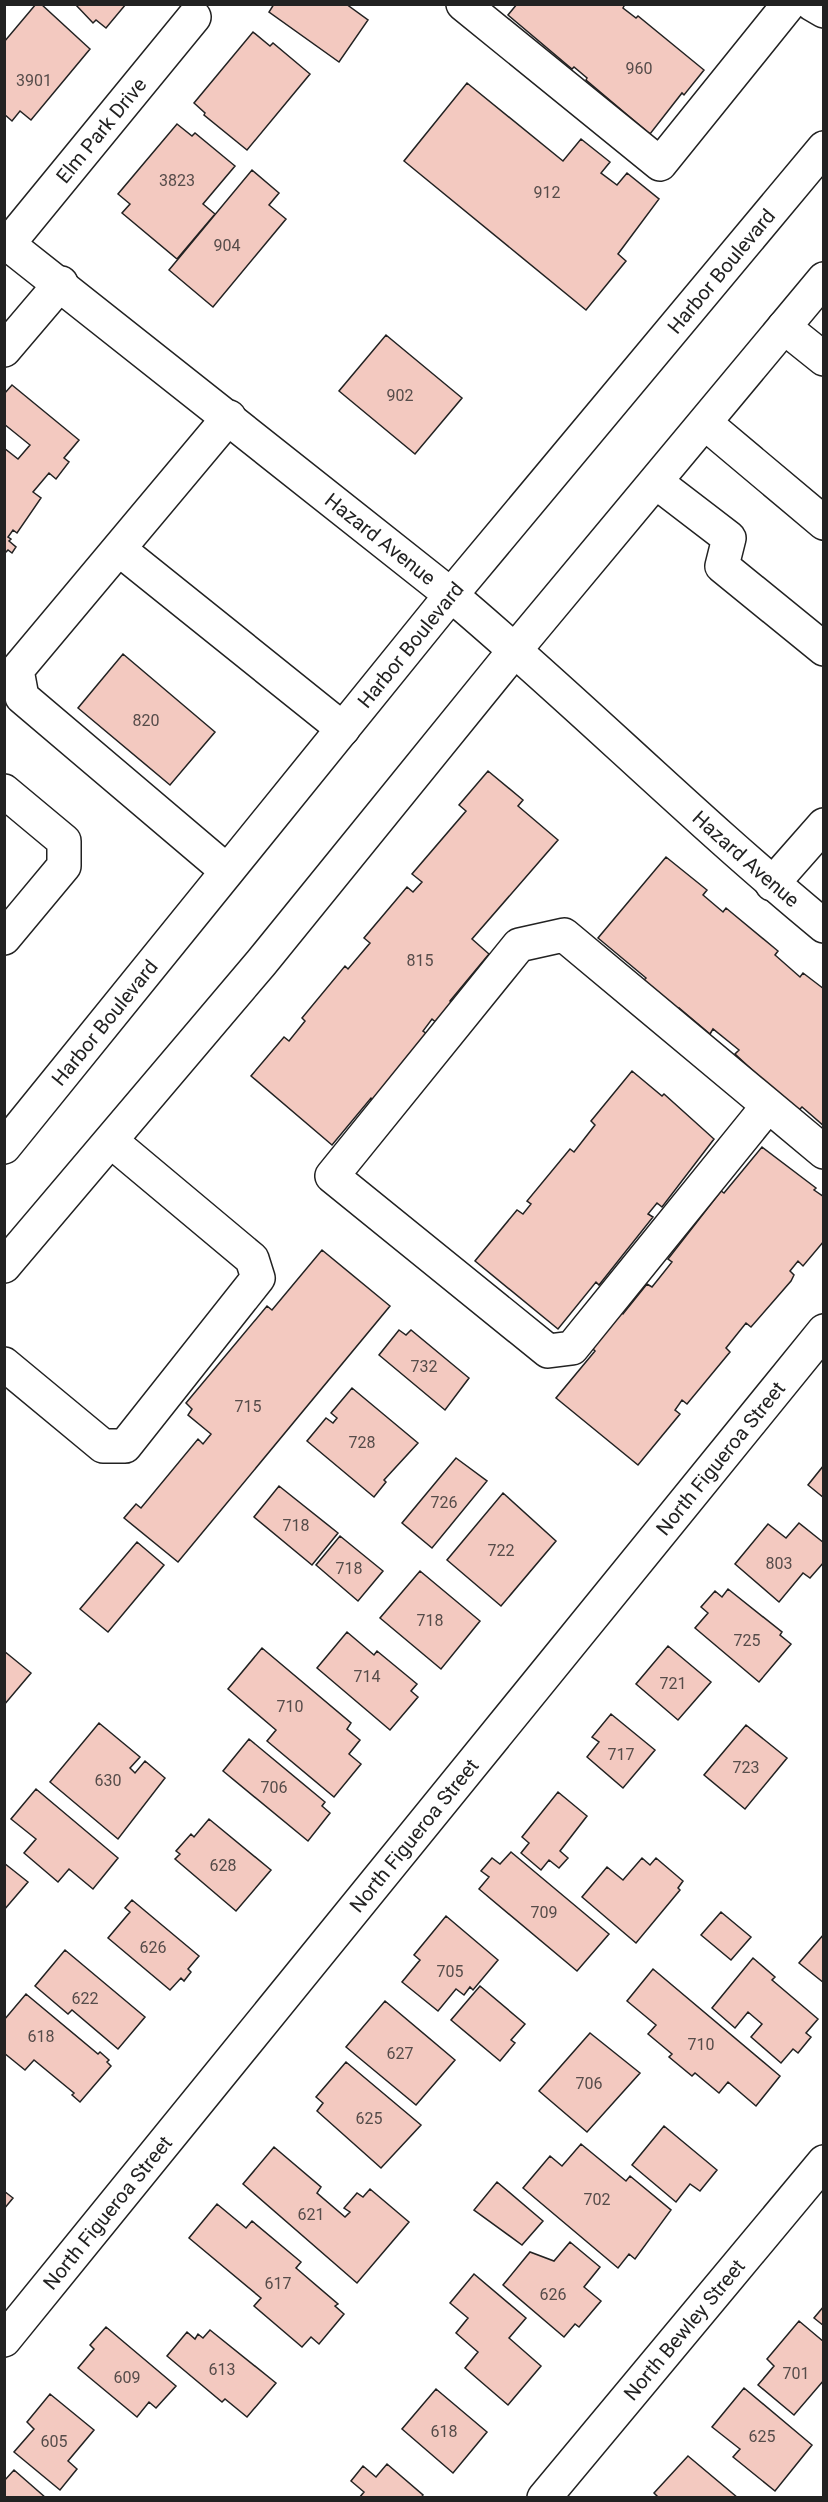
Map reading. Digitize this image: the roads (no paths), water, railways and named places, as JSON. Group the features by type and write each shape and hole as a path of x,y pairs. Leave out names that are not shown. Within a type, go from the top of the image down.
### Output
{"street":[{"path":"463,4 660,164 789,4"},
{"path":"812,4 824,11"},
{"name":"Elm Park Drive","path":"6,243 194,17"},
{"name":"Harbor Boulevard","path":"4,1147 451,596 824,148"},
{"name":"Hazard Avenue","path":"6,243 61,283 451,596 515,650 772,884 824,926"},
{"path":"4,1266 261,963 515,650 824,279"},
{"path":"4,350 61,283"},
{"path":"784,327 824,359"},
{"path":"227,871 22,697 17,670 120,550 229,417"},
{"path":"705,423 824,523"},
{"path":"656,482 729,538 722,566 824,649"},
{"path":"120,550 343,729"},
{"path":"4,791 64,841 64,866 4,938"},
{"path":"772,884 824,825"},
{"path":"768,1106 572,1348 548,1351 332,1176 519,945 564,935 824,1152"},
{"path":"4,1364 103,1446 125,1446 258,1278 252,1259 111,1141"},
{"name":"North Figueroa Street","path":"4,2340 824,1331"},
{"name":"North Bewley Street","path":"544,2498 824,2162"}]}
